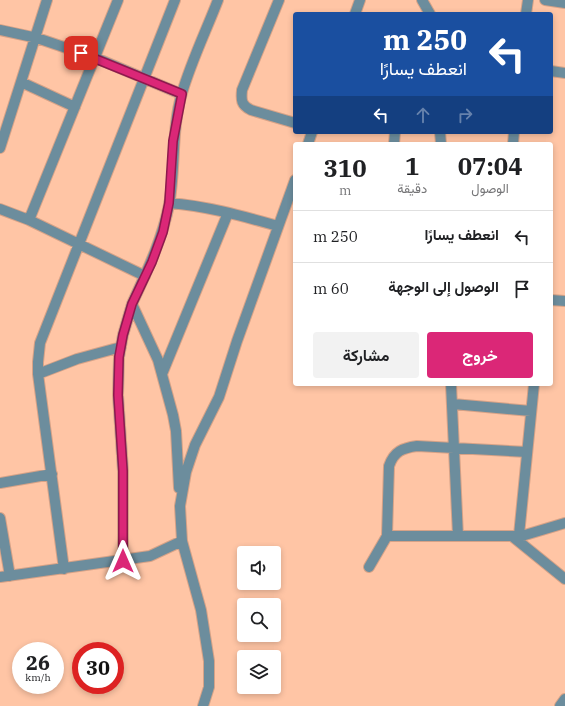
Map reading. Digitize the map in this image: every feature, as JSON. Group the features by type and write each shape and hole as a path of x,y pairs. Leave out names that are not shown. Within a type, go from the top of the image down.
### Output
{"street":[{"path":"0,148 37,38 47,0"},
{"path":"29,220 96,58 118,0"},
{"path":"64,569 38,374 40,342 175,0"},
{"path":"123,561 123,471 118,395 121,347 132,304 163,232 169,203 173,141 182,94 218,0"},
{"path":"279,0 242,90 241,100 245,107 251,110 293,122"},
{"path":"356,12 360,0"},
{"path":"422,0 429,12"},
{"path":"526,12 528,0"},
{"path":"545,0 565,3"},
{"path":"0,30 37,38 96,58 182,94"},
{"path":"553,71 565,73"},
{"path":"21,82 75,107"},
{"path":"180,506 186,472 195,445 219,397 237,341 293,185"},
{"path":"169,203 190,205 228,213 278,226"},
{"path":"0,209 29,220 145,276"},
{"path":"162,374 228,213"},
{"path":"553,300 565,301"},
{"path":"132,304 158,360 175,422 182,541 202,610 209,661 209,687 203,706"},
{"path":"38,374 77,359 121,347"},
{"path":"451,386 458,536"},
{"path":"516,536 534,386"},
{"path":"452,404 531,411"},
{"path":"369,567 388,536 389,466 394,456 405,448 417,446 527,452"},
{"path":"0,482 52,474"},
{"path":"0,518 5,576 123,561 150,556 182,541"},
{"path":"388,536 516,536 565,523"},
{"path":"516,536 565,579"},
{"path":"560,706 565,699"}],"route":[{"path":"81,53 182,94 173,141 169,203 163,232 152,262 132,304 123,335 119,357 118,395 123,471 123,561"}]}
